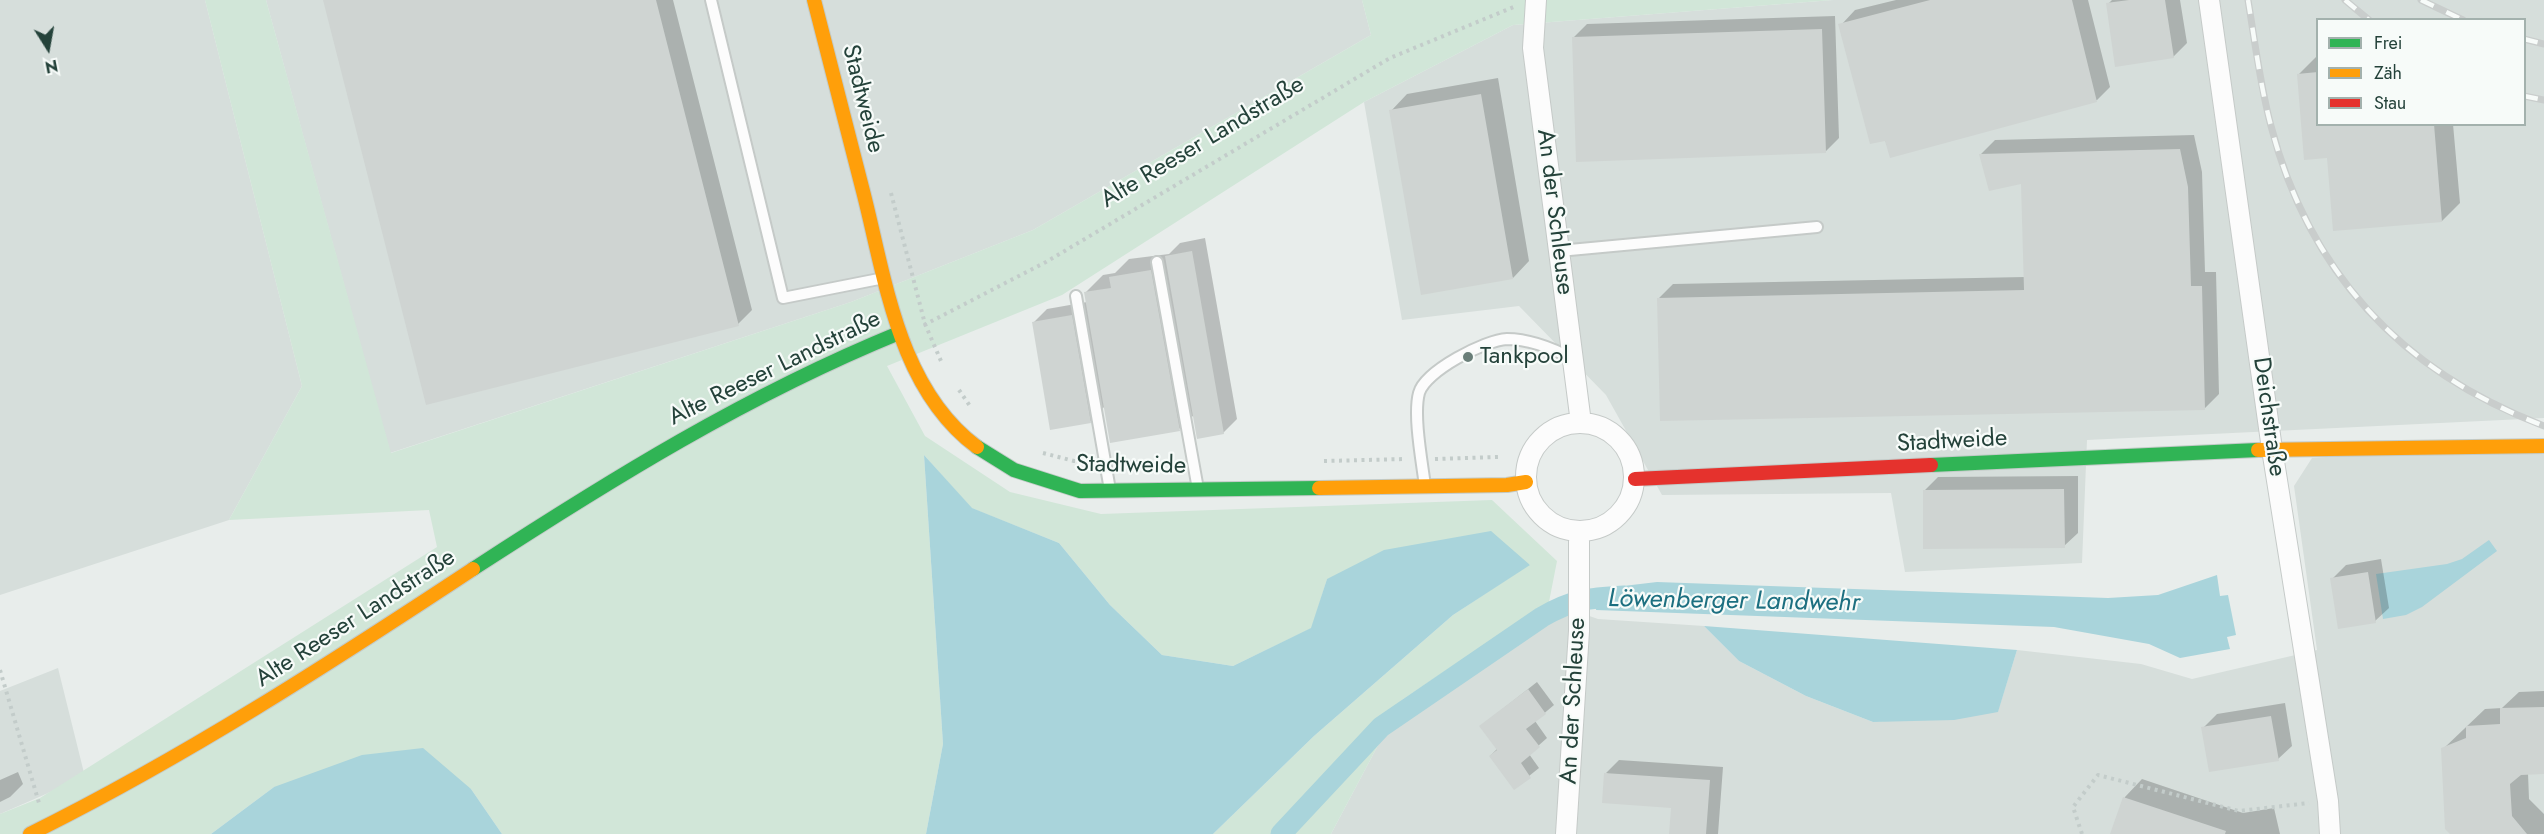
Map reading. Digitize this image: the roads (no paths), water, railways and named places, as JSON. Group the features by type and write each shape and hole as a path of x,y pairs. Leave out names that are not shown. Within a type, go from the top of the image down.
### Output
{"street":[{"name":"Stadtweide","path":"814,0 899,333 915,372 941,415 968,444 1006,468 1042,482 1080,491 1425,486 1526,482"},
{"name":"Deichstraße","path":"2209,0 2272,449 2328,801 2331,834"},
{"name":"An der Schleuse","path":"1528,2 1581,423"},
{"name":"Alte Reeser Landstraße","path":"30,834 109,796 241,721 565,510 712,419 899,333"},
{"path":"1581,423 1598,426 1613,434 1625,447 1632,462 1635,479 1631,496 1623,510 1611,522 1596,529 1580,531 1564,529 1550,522 1538,511 1530,497 1526,482 1529,460 1540,440 1552,431 1581,423"},
{"name":"Stadtweide","path":"1635,479 2272,449 2544,446"},
{"name":"An der Schleuse","path":"1566,834 1579,631 1580,531"}],"lane":[{"path":"711,0 783,298 885,278"},
{"path":"1559,251 1817,227"},
{"path":"1157,262 1198,490"},
{"path":"1076,296 1110,490"},
{"path":"1425,486 1419,428 1419,392 1436,370 1467,353 1506,339 1553,348 1573,359"}],"water":[{"path":"924,455 972,508 1059,543 1110,605 1162,655 1233,666 1311,628 1327,579 1384,550 1491,531 1530,565 1453,615 1314,736 1213,834 926,834 943,744"},
{"path":"2489,540 2497,551 2422,607 2406,615 2383,619 2376,574 2447,564 2462,559"},
{"path":"2217,575 2220,596 2228,595 2236,635 2227,637 2230,649 2180,658 2149,644 2054,627 1596,610 1598,589 1657,582 2108,598 2158,595"},
{"path":"1704,626 2017,650 1998,712 1954,720 1873,722 1806,696 1739,661"},
{"path":"423,748 471,789 502,834 211,834 274,787 362,755"}],"waterway":[{"name":"Löwenberger Landwehr","path":"1281,834 1381,727 1553,611 1582,600 1624,596"}],"railway":[{"path":"2248,0 2267,111 2288,179 2310,227 2337,271 2369,311 2406,346 2447,377 2493,404 2544,426"},
{"path":"2345,0 2367,18"},
{"path":"2421,0 2459,18"},
{"path":"2526,40 2544,44"},
{"path":"2526,96 2544,100"}],"place":[{"name":"Tankpool","path":"1468,357"}]}
